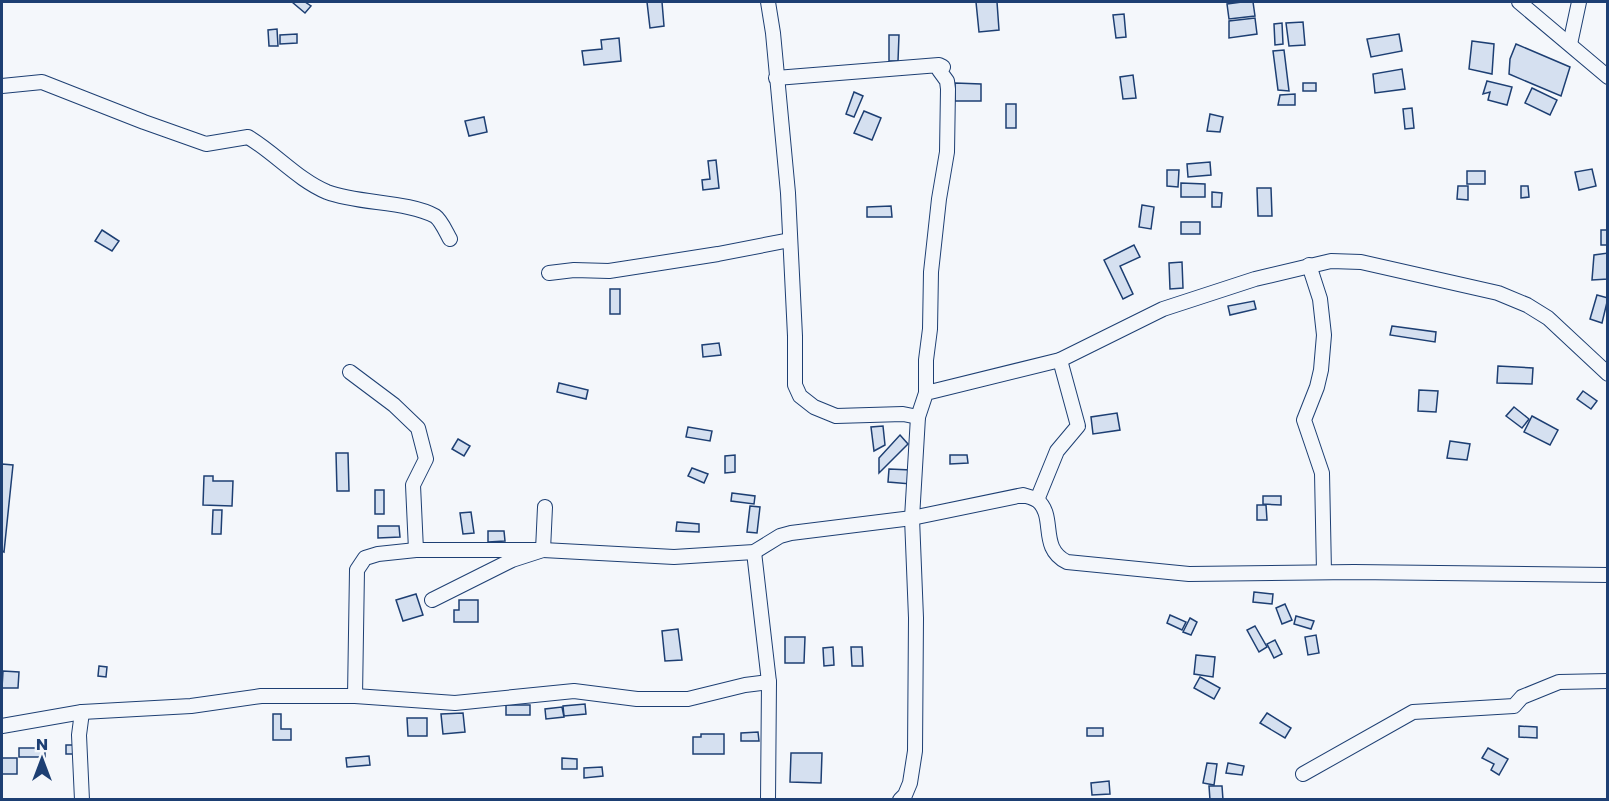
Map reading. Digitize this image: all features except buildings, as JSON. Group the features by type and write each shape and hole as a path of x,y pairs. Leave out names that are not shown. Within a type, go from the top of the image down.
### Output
{"street":[{"path":"768,2 786,160 795,336 795,385 800,396 814,407 836,416 903,414 918,417"},
{"path":"1519,2 1608,77"},
{"path":"1570,44 1579,2"},
{"path":"776,78 939,65 943,67 939,70 947,81 947,152 931,272 926,393 918,417 912,518 916,618 914,769 905,795 900,800"},
{"path":"2,86 42,82 206,144 248,137 267,148 327,192 363,201 415,209 436,217 450,238"},
{"path":"549,273 574,270 609,271 790,240"},
{"path":"926,393 1060,360 1162,309 1255,279 1331,261 1361,262 1498,293 1527,305 1548,318 1608,374"},
{"path":"1309,265 1320,299 1323,335 1319,379 1304,420 1322,473 1324,572"},
{"path":"1037,500 1057,451 1078,426 1060,360"},
{"path":"350,372 394,405 418,428 426,459 413,485 416,550"},
{"path":"355,696 357,570 365,558 378,554 416,550 543,550 674,557 754,552 780,536 791,533 912,518 1023,495 1037,500 1045,510 1054,553 1067,562 1189,574 1324,572 1608,576"},
{"path":"543,550 545,507"},
{"path":"432,600 512,560 543,550"},
{"path":"754,552 769,682 768,800"},
{"path":"1303,774 1413,712 1514,706 1522,697 1559,682 1608,681"},
{"path":"2,726 82,712 191,706 261,696 355,696 455,703 574,691 637,699 688,699 745,685 769,682"},
{"path":"82,712 79,735 82,800"}]}
